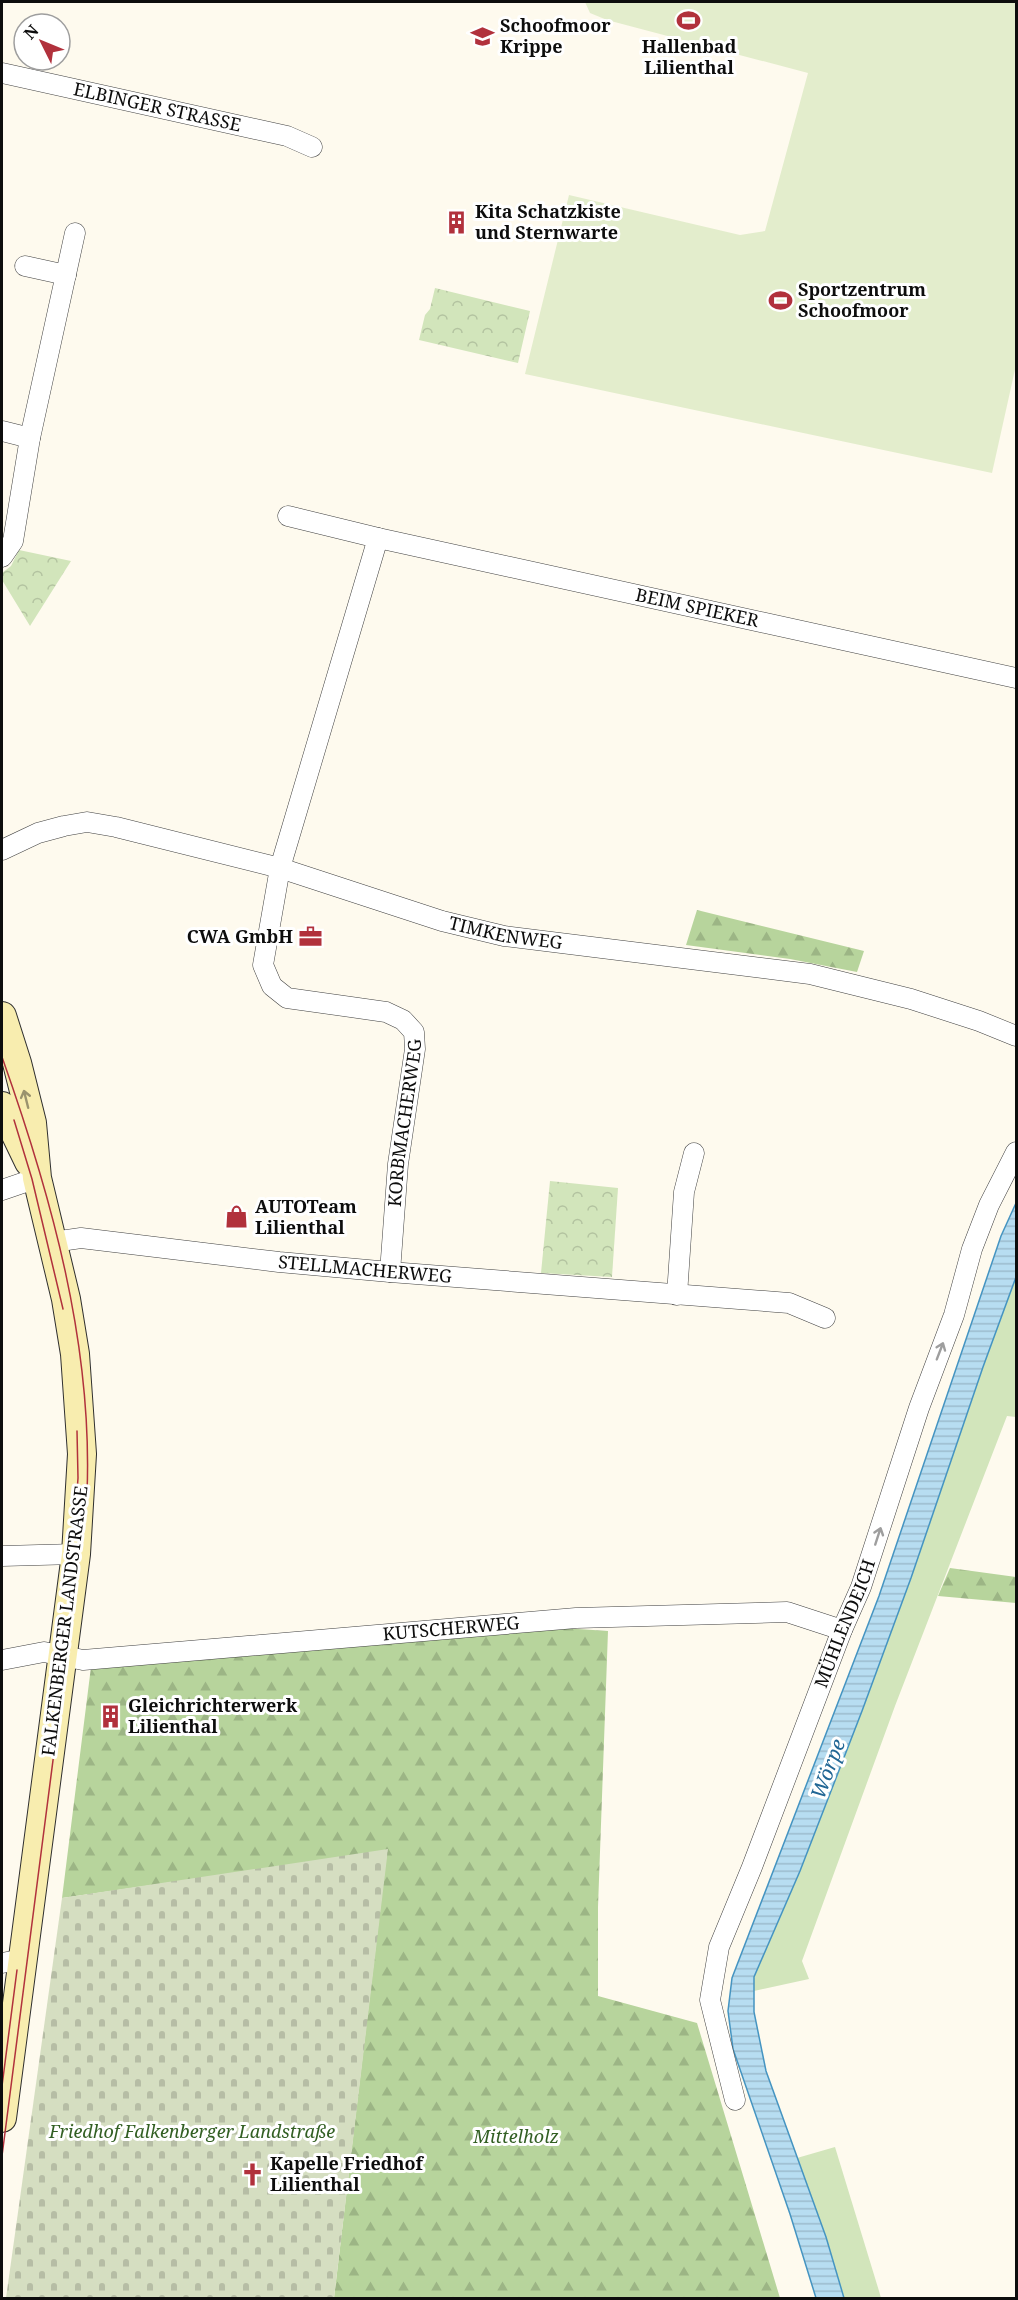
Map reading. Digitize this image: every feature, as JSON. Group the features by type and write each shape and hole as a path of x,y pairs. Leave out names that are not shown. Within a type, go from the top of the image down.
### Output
{"street":[{"name":"ELBINGER STRASSE","path":"2,73 287,136 312,147"},
{"path":"2,557 13,541 30,438 75,233"},
{"path":"25,266 66,274"},
{"path":"2,431 30,438"},
{"name":"BEIM SPIEKER","path":"288,516 378,538 1017,678"},
{"path":"280,868 378,538"},
{"name":"TIMKENWEG","path":"2,850 38,833 87,822 116,827 280,868 442,921 504,936 810,974 911,999 1017,1036"},
{"name":"KORBMACHERWEG","path":"280,868 263,965 272,986 287,998 387,1012 403,1020 414,1032 415,1049 398,1164 390,1272"},
{"name":"FALKENBERGER LANDSTRASSE","path":"2,1016 32,1123 37,1178 70,1324 80,1397 82,1470 76,1554 12,1961 2,2118"},
{"name":"FALKENBERGER LANDSTRASSE","path":"2,1106 37,1178"},
{"name":"MÜHLENDEICH","path":"735,2100 710,2000 719,1947 842,1630 861,1587 919,1408 954,1315 972,1248 989,1205 1017,1152"},
{"path":"677,1296 684,1192 694,1153"},
{"path":"2,1190 37,1178"},
{"name":"STELLMACHERWEG","path":"53,1242 81,1238 279,1262 677,1296 789,1303 825,1318"},
{"path":"2,1556 76,1554"},
{"name":"KUTSCHERWEG","path":"60,1655 83,1659 576,1618 740,1612 787,1612 842,1630"},
{"name":"FALKENBERGER LANDSTRASSE","path":"2,1660 44,1652 60,1655"}],"green space":[{"name":"Sportzentrum Schoofmoor","path":"585,2 1016,2 1016,365 992,473 525,374 569,195 740,235 765,231 808,73 607,20 590,13"},
{"path":"435,288 530,311 518,363 419,340"},
{"path":"19,550 71,561 30,626 2,580 2,573 11,566"},
{"path":"697,910 864,951 857,972 790,959 686,945"},
{"path":"550,1181 618,1188 612,1277 541,1273"},
{"path":"1016,1277 1016,1417 1007,1416 895,1706 802,1961 809,1979 754,1991 754,1977 800,1871 911,1578"},
{"path":"950,1568 1016,1577 1016,1603 938,1596"},
{"name":"Mittelholz","path":"563,1628 608,1631 598,1907 598,1996 697,2023 780,2298 334,2298 387,1851 62,1898 91,1667"},
{"name":"Friedhof Falkenberger Landstraße","path":"388,1849 334,2298 6,2298 62,1898"},
{"path":"835,2147 881,2298 844,2298 826,2237 797,2158"}],"water":[{"name":"Wörpe","path":"1016,1203 1016,1277 862,1711 800,1871 754,1977 754,2012 766,2071 826,2237 844,2298 816,2298 790,2214 733,2049 728,2011 732,1978 879,1596 1001,1236"}],"tram line":[{"path":"2,1057 37,1162 65,1271 76,1326 87,1437 85,1511 2,2156"},
{"path":"14,1120 32,1179 63,1309"},
{"path":"74,1533 78,1478 77,1431"},
{"path":"2,2086 17,1970"}],"place":[{"name":"Hallenbad Lilienthal","path":"689,21"},
{"name":"Schoofmoor Krippe","path":"482,36"},
{"name":"Kita Schatzkiste und Sternwarte","path":"457,222"},
{"name":"Sportzentrum Schoofmoor","path":"780,300"},
{"name":"CWA GmbH","path":"311,937"},
{"name":"AUTOTeam Lilienthal","path":"237,1217"},
{"name":"Gleichrichterwerk Lilienthal","path":"110,1716"},
{"name":"Kapelle Friedhof Lilienthal","path":"252,2174"}]}
